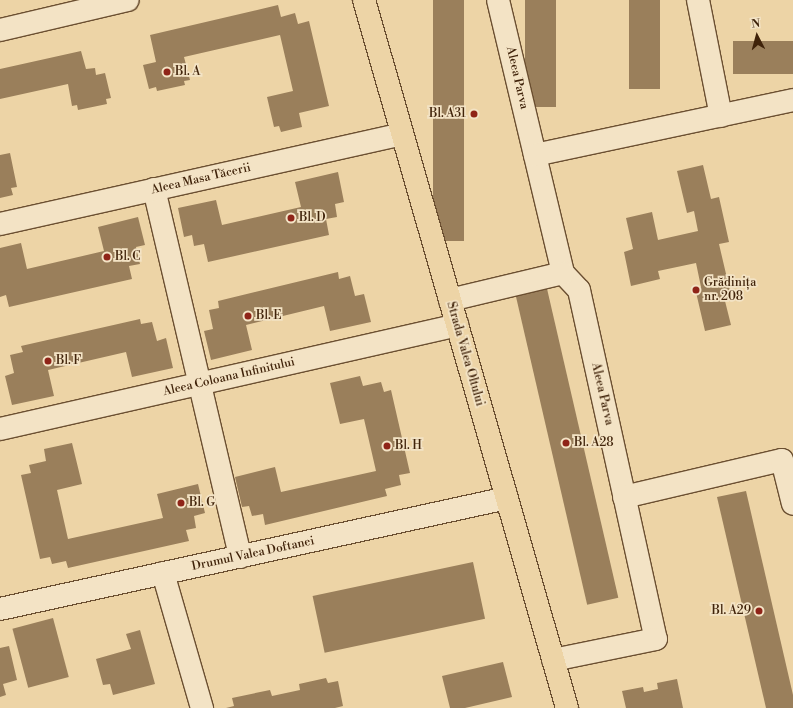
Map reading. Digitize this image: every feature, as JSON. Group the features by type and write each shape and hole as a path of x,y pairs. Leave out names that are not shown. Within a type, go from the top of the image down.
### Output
{"main road":[{"name":"Strada Valea Oltului","path":"364,0 567,708"}],"street":[{"path":"0,30 128,0"},
{"name":"Aleea Parva","path":"498,0 563,273 579,290 656,639 553,660"},
{"path":"698,0 721,116"},
{"path":"535,155 793,100"},
{"name":"Aleea Masa Tăcerii","path":"0,224 402,134"},
{"path":"154,189 240,557"},
{"path":"450,300 563,273"},
{"name":"Aleea Coloana Infinitului","path":"0,430 457,325"},
{"path":"624,497 782,460 793,504"},
{"name":"Drumul Valea Doftanei","path":"0,609 507,498"},
{"path":"163,573 202,708"}],"building":[{"path":"433,0 464,0 464,241 433,241"},
{"path":"525,0 556,0 556,107 525,107"},
{"path":"629,0 660,0 660,89 629,89"},
{"name":"Bl. A","path":"278,5 281,17 295,13 298,24 309,21 329,106 299,113 302,127 281,132 279,126 274,127 267,97 293,91 280,35 184,57 190,80 184,81 185,85 157,91 156,87 149,89 143,65 156,62 150,35"},
{"path":"733,41 793,41 793,74 733,74"},
{"path":"81,51 86,69 95,68 96,75 105,73 111,98 106,99 107,104 78,110 77,105 72,106 68,84 0,99 0,69"},
{"path":"10,153 17,187 11,188 13,195 0,198 0,155"},
{"path":"703,165 711,199 719,197 729,242 719,244 730,291 723,293 731,325 705,331 695,288 701,287 696,263 658,271 660,279 631,286 624,252 633,249 626,218 652,212 658,240 698,231 694,211 687,213 677,171"},
{"name":"Bl. D","path":"338,172 344,202 335,204 337,217 326,219 329,235 208,262 204,244 194,246 192,235 184,237 178,208 216,200 222,225 301,207 295,182"},
{"name":"Bl. C","path":"138,217 145,245 136,247 140,264 129,266 132,279 9,307 6,295 0,297 0,248 21,243 27,269 104,251 98,227"},
{"name":"Bl. E","path":"338,272 339,279 350,276 355,296 364,294 371,322 330,331 324,306 246,325 252,350 211,360 204,331 213,329 209,310 219,308 218,301"},
{"name":"Bl. A28","path":"545,280 618,598 587,605 514,287"},
{"name":"Bl. F","path":"140,319 141,324 152,322 157,341 166,338 173,368 132,377 126,352 48,370 54,396 12,405 5,376 14,373 10,355 23,352 21,346"},
{"name":"Bl. H","path":"360,376 363,386 381,382 384,392 391,390 410,473 399,475 401,485 385,489 387,496 265,525 263,514 252,516 249,506 242,507 235,477 275,467 281,492 376,471 364,419 340,424 330,383"},
{"name":"Bl. G","path":"72,443 82,484 57,490 68,539 163,518 157,494 198,484 205,513 194,516 196,528 186,530 189,541 68,568 66,561 52,564 50,557 40,559 21,475 31,473 29,465 46,461 44,449"},
{"name":"Bl. A29","path":"746,491 793,695 793,708 766,708 717,497"},
{"path":"473,562 485,619 325,653 313,596"},
{"path":"53,618 69,677 28,688 12,629"},
{"path":"140,630 155,684 113,695 110,684 103,685 96,659 131,649 126,634"},
{"path":"9,646 17,680 3,684 6,695 0,697 0,648"},
{"path":"503,662 512,697 465,708 450,708 442,676"},
{"path":"326,678 328,683 338,681 343,706 335,708 226,708 234,706 232,698 270,690 272,696 300,690 299,684"},
{"path":"677,679 683,708 626,708 622,691 643,687 644,692 658,689 657,683"}],"place":[{"name":"Bl. A","path":"167,72"},
{"name":"Bl. A31","path":"474,114"},
{"name":"Bl. D","path":"291,218"},
{"name":"Bl. C","path":"107,257"},
{"name":"Grădinița nr. 208","path":"696,290"},
{"name":"Bl. E","path":"248,316"},
{"name":"Bl. F","path":"48,361"},
{"name":"Bl. A28","path":"566,443"},
{"name":"Bl. H","path":"387,446"},
{"name":"Bl. G","path":"181,503"},
{"name":"Bl. A29","path":"759,611"}]}
